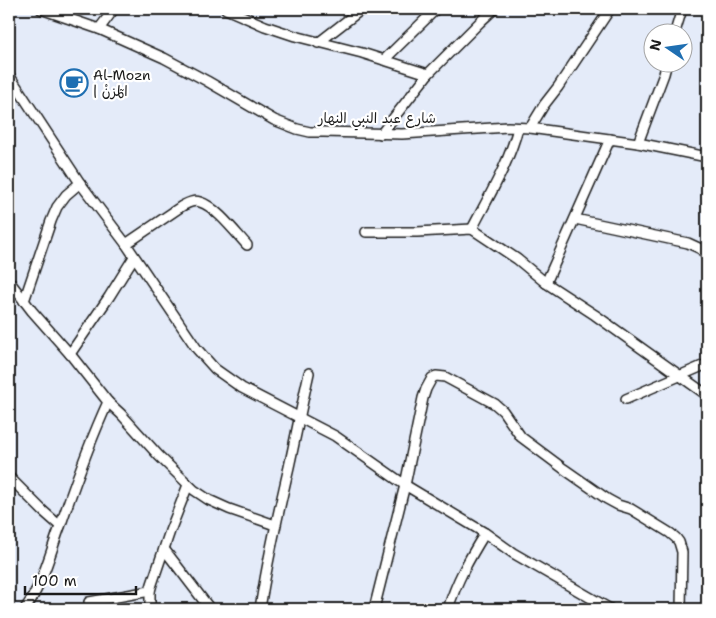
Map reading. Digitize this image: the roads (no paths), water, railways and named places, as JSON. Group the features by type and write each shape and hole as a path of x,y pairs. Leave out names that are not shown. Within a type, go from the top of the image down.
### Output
{"street":[{"name":"شارع عبد النبي النهار","path":"41,9 99,28 164,58 274,120 287,126 310,132 402,134 508,127 530,128 638,143 707,157"},
{"path":"99,28 114,9"},
{"path":"226,9 265,26 428,74"},
{"path":"318,42 362,9"},
{"path":"384,60 436,9"},
{"path":"381,134 428,74 494,9"},
{"path":"530,128 610,9"},
{"path":"679,22 682,9"},
{"path":"638,143 665,72"},
{"path":"9,75 80,183 126,244 193,342 211,365 242,388 335,436 404,485 513,553 610,609"},
{"path":"472,229 505,164 518,128"},
{"path":"546,283 610,139"},
{"path":"24,301 57,207 66,195 80,183"},
{"path":"126,244 182,206 196,201 208,205 214,210 247,245"},
{"path":"576,218 688,243 701,249 707,257"},
{"path":"366,232 472,229 707,396"},
{"path":"70,354 134,257"},
{"path":"9,281 108,402 188,485 200,494 239,513 275,524"},
{"path":"626,399 707,364"},
{"path":"260,609 275,524 309,373"},
{"path":"374,609 420,411 426,389 432,378 436,376 445,377 496,404 521,437 602,496 618,505 631,509 676,538 682,552 681,609"},
{"path":"26,609 43,577 60,526 108,402"},
{"path":"9,477 60,526"},
{"path":"150,609 150,591 188,485"},
{"path":"448,609 460,576 485,534"},
{"path":"164,549 210,609"},
{"path":"89,602 150,591"}],"place":[{"name":"Al-Mozn | المٓزنْ","path":"74,83"}]}
